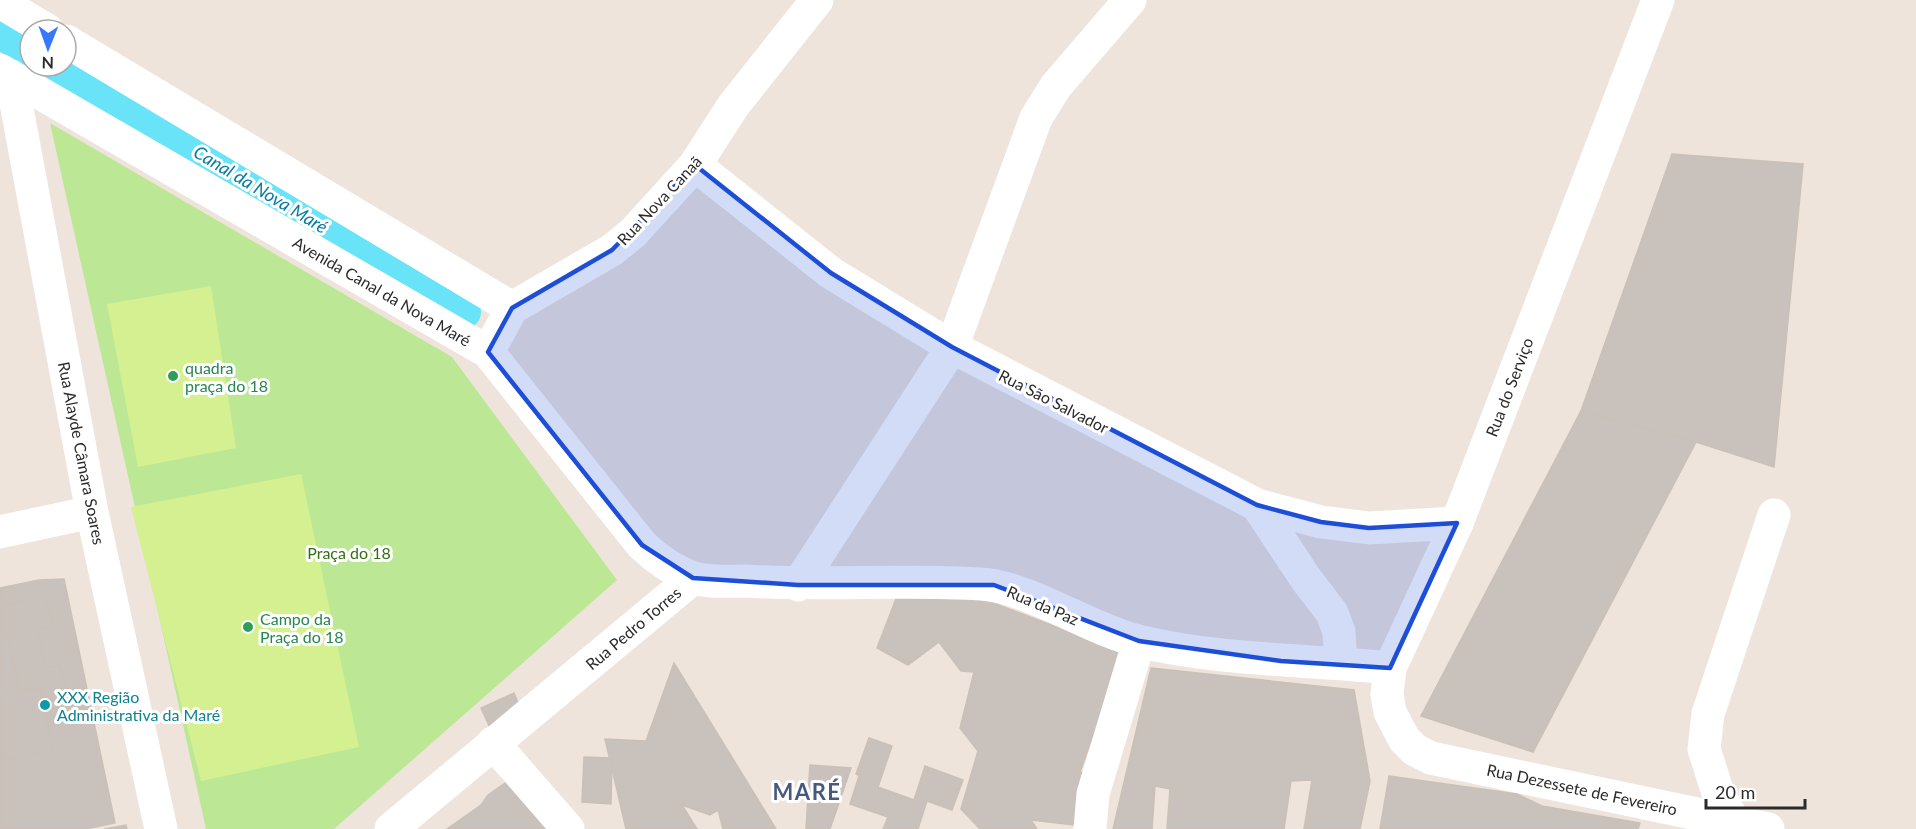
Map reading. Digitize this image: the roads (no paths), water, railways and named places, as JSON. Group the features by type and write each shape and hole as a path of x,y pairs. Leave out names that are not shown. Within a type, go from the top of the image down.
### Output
{"street":[{"name":"Rua Nova Canaã","path":"512,308 612,250 633,233 695,165 733,106 817,0"},
{"path":"798,585 952,346 1036,118 1056,86 1130,0"},
{"name":"Rua do Serviço","path":"1431,758 1415,750 1404,739 1390,712 1387,694 1390,668 1457,523 1658,0"},
{"path":"0,2 27,18"},
{"path":"78,48 512,308"},
{"name":"Avenida Canal da Nova Maré","path":"5,73 488,352 512,308"},
{"name":"Rua Alayde Câmara Soares","path":"5,73 92,512 160,829"},
{"name":"Rua São Salvador","path":"695,165 831,273 952,346 1257,505 1321,522 1369,528 1457,523"},
{"name":"Rua Pedro Torres","path":"391,829 693,578 658,559 642,545 488,352"},
{"path":"1257,505 1306,579 1332,613 1339,632 1341,663"},
{"path":"0,532 92,512"},
{"path":"1734,820 1718,793 1704,749 1708,714 1774,515"},
{"name":"Rua da Paz","path":"693,578 798,585 994,585 1034,600 1095,628 1139,641 1281,661 1341,663 1390,668"},
{"path":"1090,829 1093,794 1139,641"},
{"path":"493,743 568,829"},
{"name":"Rua Dezessete de Fevereiro","path":"1431,758 1768,829"}],"waterway":[{"name":"Canal da Nova Maré","path":"0,32 18,43"},
{"name":"Canal da Nova Maré","path":"77,78 464,312"}],"place":[{"name":"quadra praça do 18","path":"173,376"},
{"name":"Campo da Praça do 18","path":"248,627"},
{"name":"XXX Região Administrativa da Maré","path":"45,705"}],"district":[{"name":"MARÉ","path":"807,791"}],"park label":[{"name":"Praça do 18","path":"349,552"}]}
